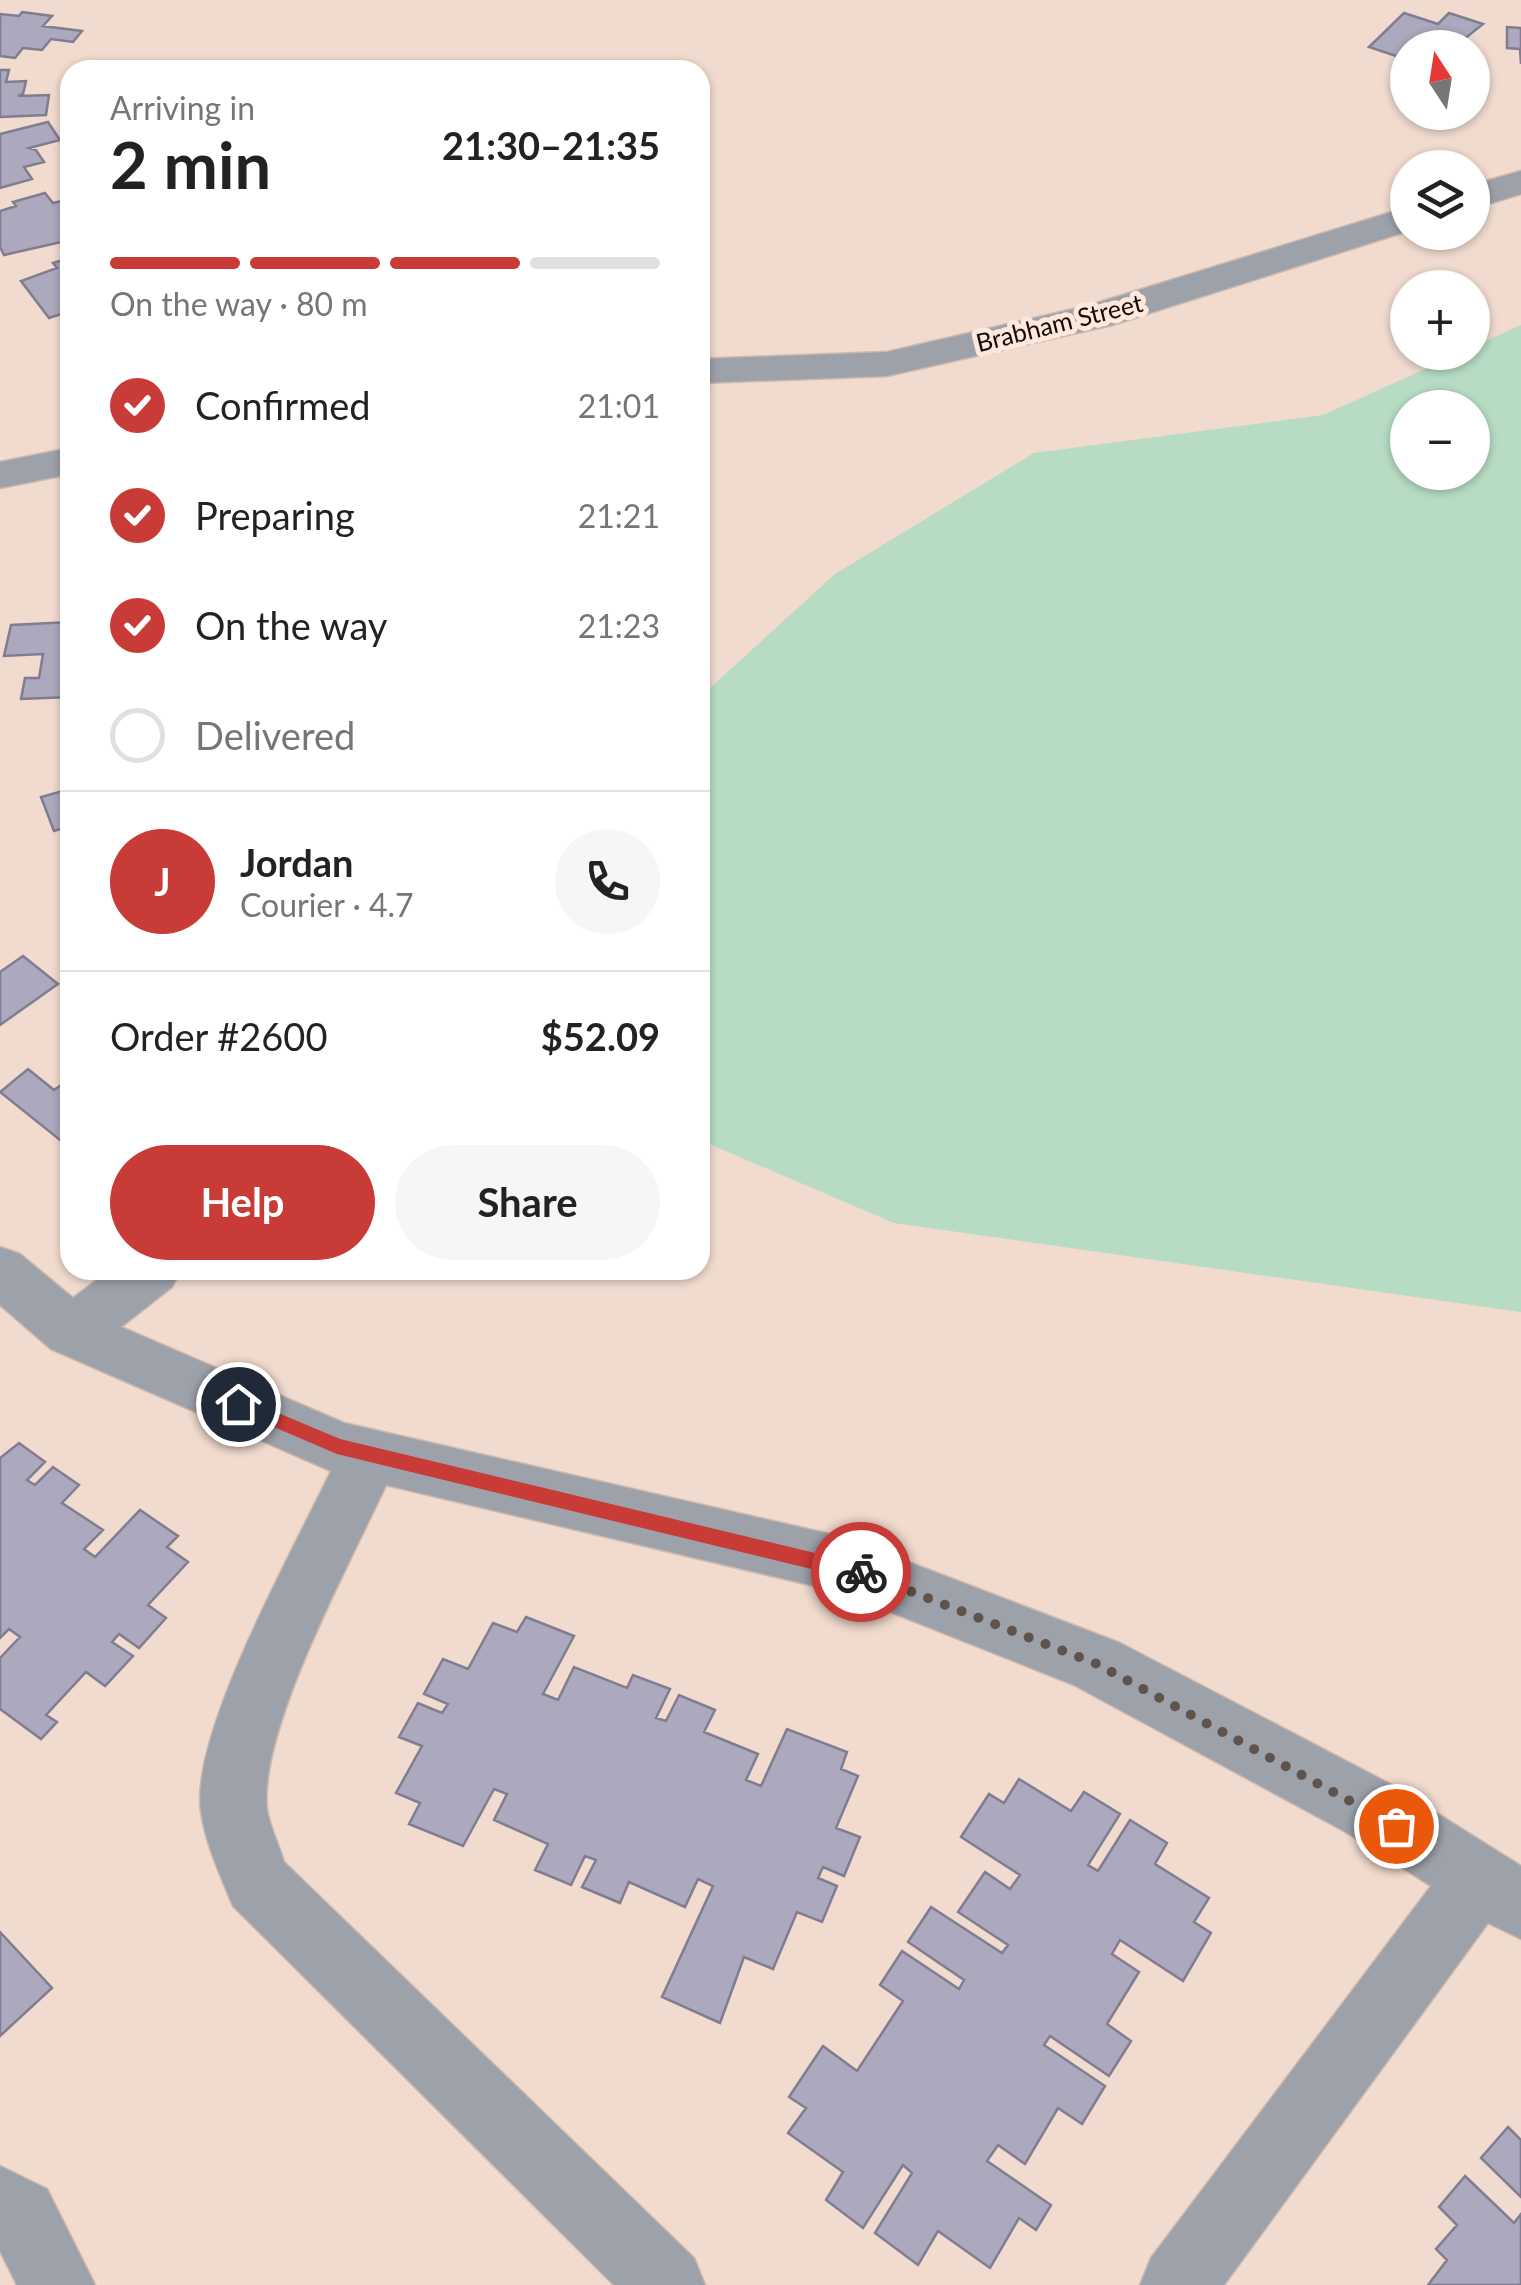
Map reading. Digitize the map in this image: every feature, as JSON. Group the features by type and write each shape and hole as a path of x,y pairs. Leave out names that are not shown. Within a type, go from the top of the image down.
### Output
{"street":[{"path":"1490,192 1521,182"},
{"name":"Brabham Street","path":"710,372 887,364 1098,316 1390,224"},
{"path":"0,475 60,463"},
{"path":"0,1271 72,1332 337,1446 843,1566 1097,1664 1368,1808 1500,1891 1178,2285"},
{"path":"72,1332 139,1280"},
{"path":"370,1454 262,1685 236,1764 234,1811 257,1882 667,2285"},
{"path":"0,2203 21,2216 57,2285"}],"green space":[{"path":"1521,325 1521,1312 894,1223 710,1144 710,688 835,574 1034,453 1323,415 1423,370 1490,370 1490,339"}],"building":[{"path":"22,12 52,16 43,26 82,31 73,42 51,39 42,50 23,48 15,58 0,56 0,14 19,16"},
{"path":"1404,13 1438,24 1449,13 1483,24 1476,30 1390,30 1390,54 1369,47"},
{"path":"1507,27 1521,28 1521,64 1520,49 1507,48"},
{"path":"0,70 9,70 6,82 26,81 23,94 18,96 49,95 46,115 0,117"},
{"path":"48,122 60,140 29,148 36,150 44,162 24,167 32,179 0,188 0,134"},
{"path":"45,193 53,203 60,201 60,242 4,255 0,247 0,211 16,206 13,202"},
{"path":"60,261 60,314 49,318 21,281 57,268 53,263"},
{"path":"60,623 60,697 21,699 25,678 39,678 43,654 4,656 11,625"},
{"path":"60,792 60,829 54,831 41,797"},
{"path":"23,956 58,984 0,1025 0,972"},
{"path":"28,1069 54,1090 60,1086 60,1140 0,1092"},
{"path":"19,1443 45,1462 27,1480 35,1485 53,1467 79,1485 62,1503 103,1530 84,1549 95,1557 140,1510 178,1536 167,1547 188,1562 148,1605 166,1618 139,1648 119,1634 112,1642 133,1656 105,1686 86,1672 46,1715 57,1722 41,1739 0,1709 0,1658 20,1637 9,1629 0,1638 0,1458"},
{"path":"526,1617 574,1636 543,1694 558,1700 574,1667 627,1688 633,1675 670,1689 656,1718 666,1721 679,1695 715,1710 704,1732 758,1754 746,1780 761,1786 787,1729 847,1752 841,1769 858,1776 836,1828 860,1837 844,1876 823,1867 818,1878 837,1886 822,1922 797,1912 773,1969 744,1957 720,2023 662,1997 713,1886 698,1879 685,1907 629,1882 620,1903 582,1887 596,1860 585,1856 571,1885 535,1870 548,1844 494,1820 507,1794 494,1789 463,1846 409,1824 420,1803 396,1793 422,1746 399,1737 418,1703 442,1713 448,1704 424,1694 443,1659 468,1669 493,1623 517,1632"},
{"path":"1019,1779 1071,1811 1084,1792 1120,1814 1088,1865 1098,1871 1130,1820 1167,1843 1155,1864 1209,1898 1194,1922 1211,1933 1183,1981 1120,1940 1112,1954 1139,1972 1107,2024 1131,2041 1109,2076 1050,2036 1044,2045 1105,2086 1082,2124 1058,2108 1025,2164 998,2145 987,2161 1051,2205 1036,2230 1019,2218 990,2268 938,2231 918,2265 875,2233 912,2173 903,2165 863,2228 826,2200 843,2172 788,2133 806,2108 789,2097 823,2046 857,2071 903,2001 880,1985 902,1951 959,1989 964,1980 908,1942 931,1907 1002,1953 1008,1945 958,1912 985,1872 1010,1889 1020,1875 961,1837 989,1794 1004,1803"},
{"path":"0,1932 52,1988 0,2036"},
{"path":"1508,2127 1521,2140 1521,2197 1481,2158"},
{"path":"1465,2176 1514,2223 1521,2214 1521,2285 1428,2285 1447,2260 1436,2249 1457,2225 1439,2207"}],"way so far":[{"path":"861,1572 1097,1664 1396,1826"}],"route":[{"path":"238,1404 337,1446 861,1572"}]}
